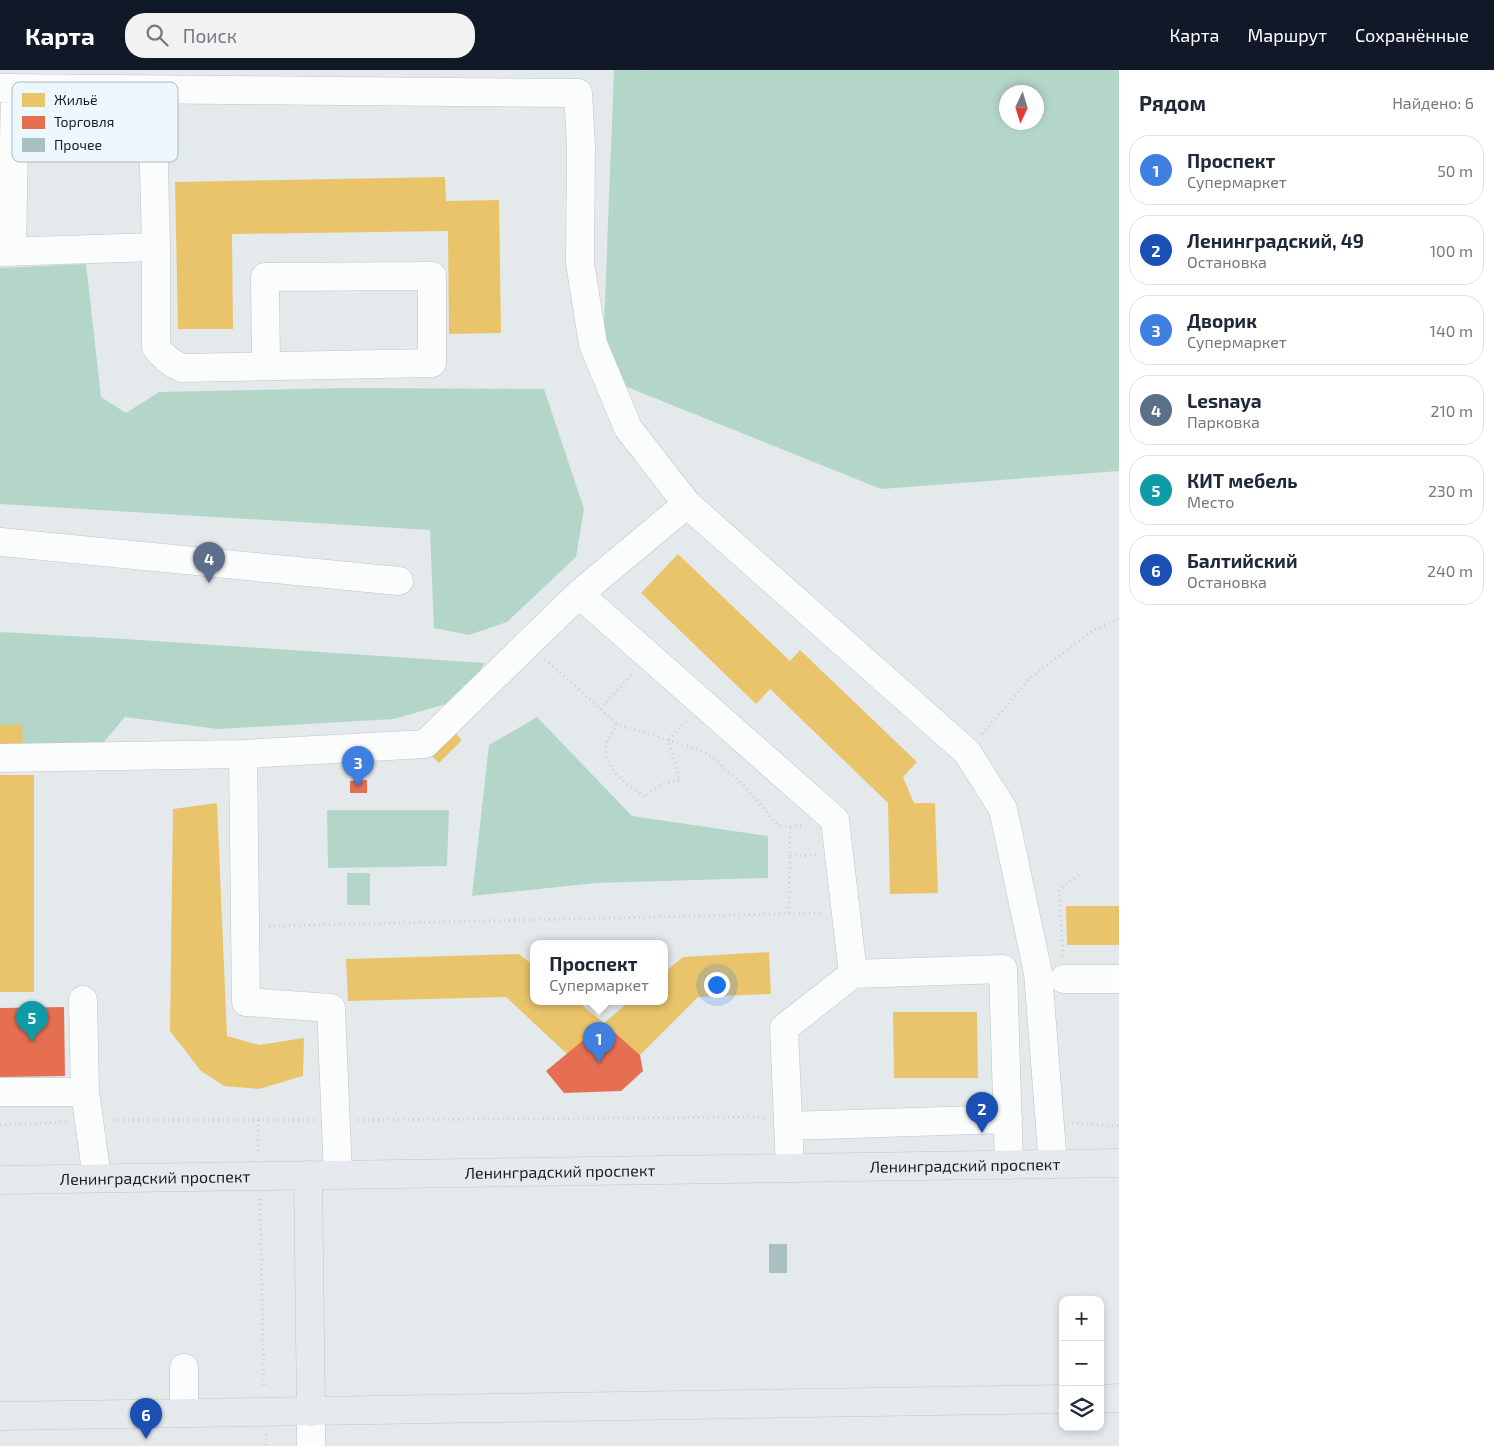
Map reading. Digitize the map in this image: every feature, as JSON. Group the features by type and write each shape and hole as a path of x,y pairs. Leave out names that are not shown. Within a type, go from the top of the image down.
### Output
{"main road":[{"name":"Ленинградский проспект","path":"0,1180 1119,1163"},
{"path":"308,1175 311,1412"},
{"path":"1104,1399 1119,1398"},
{"path":"0,1416 1059,1399"}],"street":[{"path":"178,90 578,93 580,263 593,344 628,428 687,504 967,752 1003,809 1038,974 1053,1164"},
{"path":"7,101 6,252 156,246"},
{"path":"154,162 156,347 171,364 182,368 432,364 432,276 265,277 266,366"},
{"path":"0,758 243,754 425,744 579,594 687,504"},
{"path":"0,542 399,581"},
{"path":"579,594 835,820 853,974"},
{"path":"243,754 246,1002 331,1008 338,1175"},
{"path":"790,1168 784,1028 853,974 1003,969 1009,1165"},
{"path":"1064,979 1119,979"},
{"path":"83,1000 85,1092 97,1178"},
{"path":"0,1092 85,1092"},
{"path":"788,1126 1008,1119"},
{"path":"184,1368 184,1413"},
{"path":"311,1412 311,1446"}],"path":[{"path":"645,70 654,181 699,250 751,266 782,255 837,226 898,182 953,108 1005,70"},
{"path":"0,388 6,252"},
{"path":"967,752 1029,679 1094,630 1119,619"},
{"path":"544,658 617,724 697,749 712,757 744,786 778,825 790,827 788,914"},
{"path":"600,709 638,667"},
{"path":"668,740 692,716"},
{"path":"617,724 606,746 610,765 628,785 645,797 656,787 671,781 680,781 668,740"},
{"path":"245,927 846,912"},
{"path":"0,1125 88,1120 757,1117 788,1126"},
{"path":"258,1120 266,1446"}],"green space":[{"path":"614,70 1119,70 1119,471 881,489 602,377"},
{"path":"86,264 101,397 126,413 159,392 346,388 544,389 584,509 576,557 507,622 469,635 434,628 430,530 0,504 0,268"},
{"path":"0,632 485,663 460,700 394,719 218,729 125,717 83,767 0,753"},
{"path":"537,717 632,816 768,836 768,878 596,883 472,896 489,745"},
{"path":"327,810 449,810 447,866 328,868"},
{"path":"347,873 370,873 370,905 347,905"}],"building: Жильё":[{"path":"445,177 446,201 499,200 501,333 449,334 448,231 232,234 233,329 178,329 175,182"},
{"path":"678,554 790,661 800,650 917,762 903,777 914,803 935,803 938,893 890,894 888,803 770,689 756,704 641,593"},
{"path":"22,724 23,753 0,754 0,725"},
{"path":"449,727 462,740 439,763 426,750"},
{"path":"0,775 34,775 34,992 0,992"},
{"path":"217,803 227,1036 259,1045 304,1038 303,1076 259,1089 224,1086 201,1071 170,1031 173,809"},
{"path":"1066,906 1119,906 1119,945 1067,945"},
{"path":"769,952 771,994 698,997 640,1055 604,1023 625,1005 668,1005 668,970 683,957"},
{"path":"519,954 530,963 530,1005 582,1005 604,1023 567,1054 506,997 348,1001 346,959"},
{"path":"893,1012 977,1012 978,1078 894,1078"}],"building: Торговля":[{"path":"367,780 367,793 350,793 350,781"},
{"path":"64,1007 65,1076 0,1077 0,1008"},
{"path":"604,1023 640,1055 643,1071 621,1091 564,1093 546,1071"}],"building: Прочее":[{"path":"769,1244 787,1244 787,1273 769,1273"}],"place":[{"name":"Lesnaya","path":"209,583"},
{"name":"Дворик","path":"358,787"},
{"name":"КИТ мебель","path":"32,1042"},
{"name":"Проспект","path":"599,1063"},
{"name":"Ленинградский, 49","path":"982,1133"},
{"name":"Балтийский","path":"146,1439"}]}
